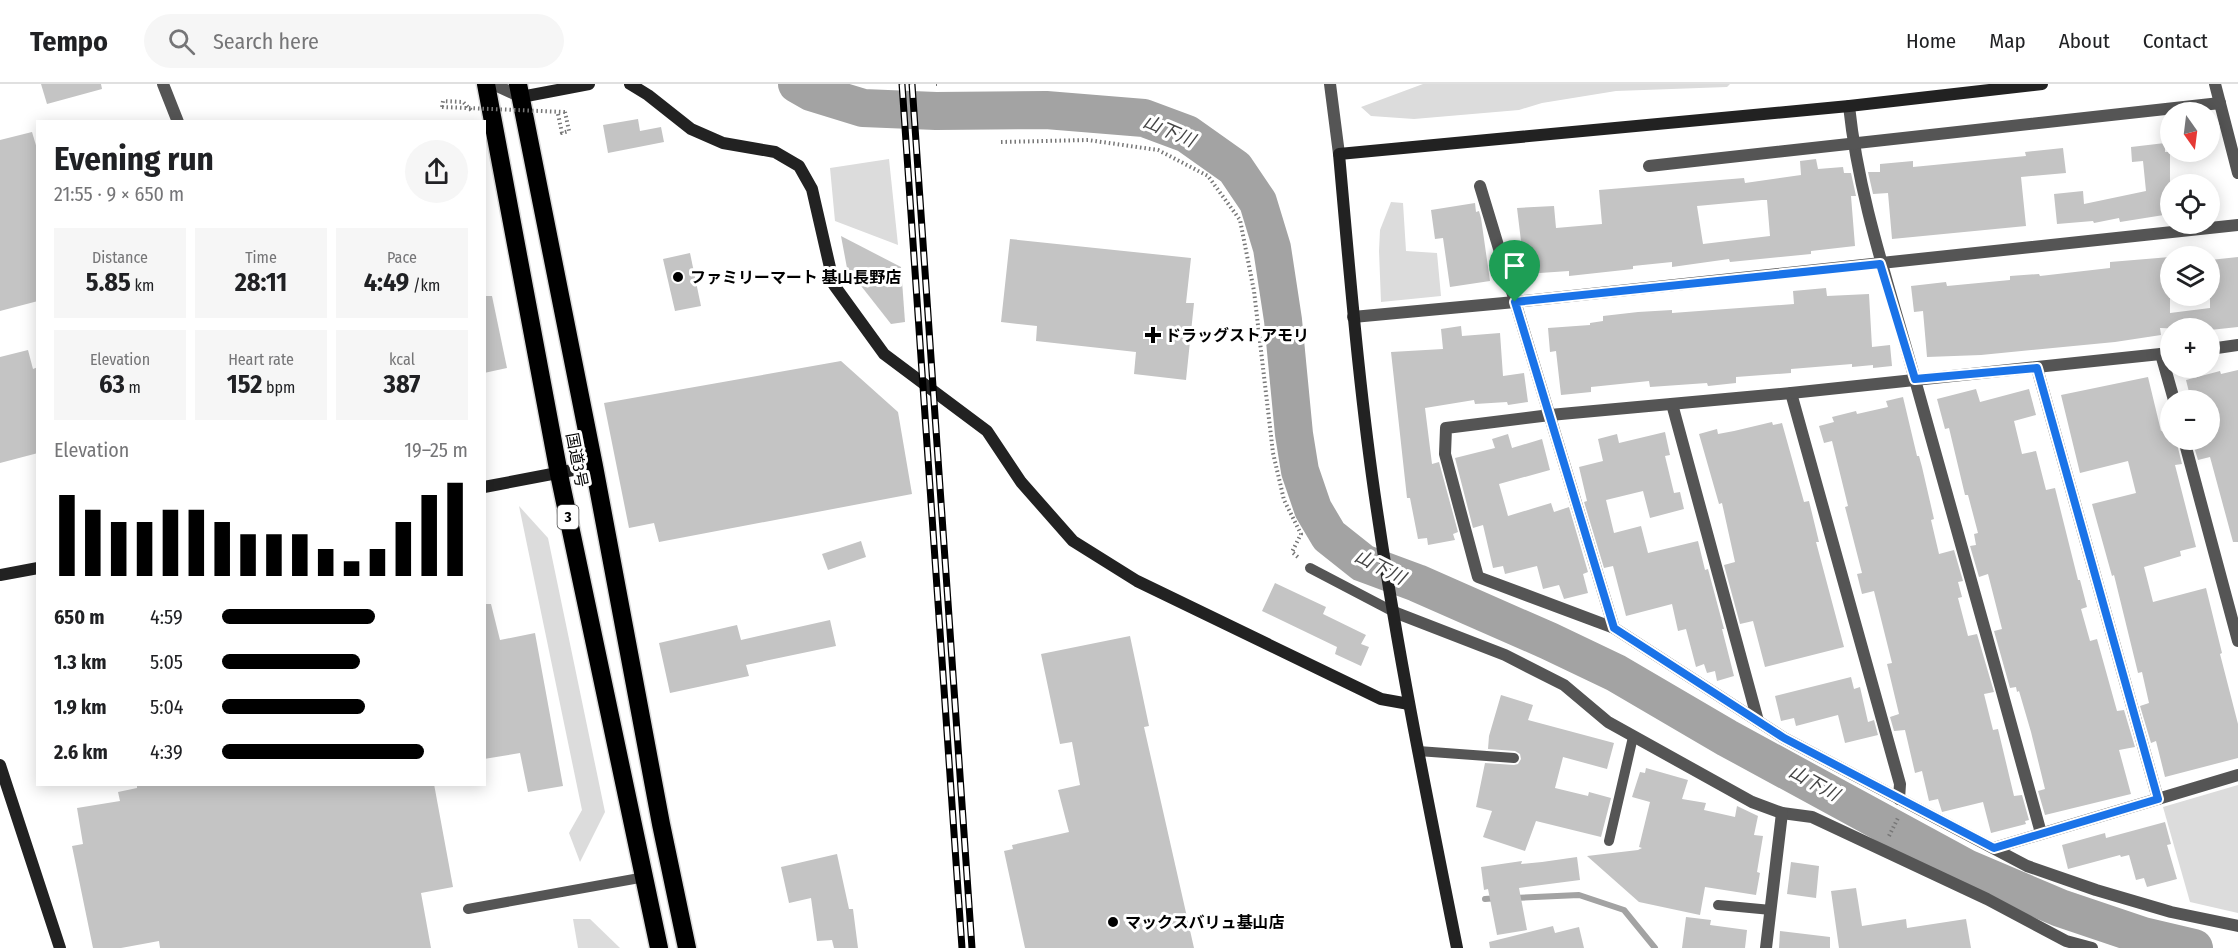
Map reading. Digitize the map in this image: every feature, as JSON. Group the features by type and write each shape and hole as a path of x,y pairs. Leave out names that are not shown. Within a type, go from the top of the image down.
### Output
{"highway":[{"name":"国道3号","path":"486,84 559,474 659,948"},
{"name":"国道3号","path":"520,91 594,466 661,824 687,948"}],"street":[{"path":"163,84 177,120"},
{"path":"494,84 520,91 590,84"},
{"path":"630,84 648,95 691,129 723,143 775,152 799,166 812,189 834,285 884,354 987,431 1021,482 1073,541 1137,581 1381,699 1409,704"},
{"path":"1330,84 1339,154 1353,317 1379,524 1409,704 1457,948"},
{"path":"1339,154 1849,106 2042,84"},
{"path":"2215,84 2220,102"},
{"path":"2220,103 2238,172"},
{"path":"1849,106 1853,143 1880,264 1915,379 2041,833"},
{"path":"1649,166 2160,110"},
{"path":"1480,186 1614,628"},
{"path":"1353,317 1515,302 2238,225"},
{"path":"2220,348 2238,345"},
{"path":"2160,354 1791,393 1550,415 1446,428 1445,454 1478,577 1614,628 1784,738 2027,866 2170,912 2238,926"},
{"path":"2037,368 2158,799"},
{"path":"1791,393 1900,784 1899,799"},
{"path":"1672,404 1758,721"},
{"path":"2187,450 2238,641"},
{"path":"486,487 594,466"},
{"path":"0,575 36,568"},
{"path":"1394,612 1505,655 1564,685 1608,722 1752,802 1782,813 1812,818 1987,899 2065,944 2092,948"},
{"path":"0,765 60,948"},
{"path":"1994,848 2238,774"},
{"path":"1766,948 1782,813"}],"lane":[{"path":"1310,568 1394,612"},
{"path":"1609,841 1633,737"},
{"path":"1418,751 1514,758"},
{"path":"468,909 645,877"},
{"path":"1718,905 1771,910"}],"path":[{"path":"475,114 463,102 443,101 442,107 565,112 569,131 562,133 558,114"},
{"path":"1001,142 1088,140 1158,150 1208,176 1215,185 1240,220 1254,291 1273,453 1284,500 1301,534 1292,552 1310,568"},
{"path":"1881,850 1901,814"}],"shaded area":[{"path":"1423,84 1730,84 1727,87 1616,91 1542,103 1519,110 1414,119 1371,116 1361,107"},
{"path":"889,159 898,245 835,221 830,168"},
{"path":"1391,202 1403,203 1406,251 1437,253 1441,296 1381,302 1380,230"},
{"path":"519,506 548,538 605,812 580,862 569,833 582,810"},
{"path":"2238,785 2238,913 2190,902 2163,807"},
{"path":"573,919 590,919 620,948 578,948"}],"building":[{"path":"41,84 101,84 102,89 47,104"},
{"path":"638,119 640,131 661,127 664,142 608,153 603,125"},
{"path":"32,132 36,145 36,302 0,311 0,140"},
{"path":"2160,144 2160,162 2170,162 2170,174 2160,174 2160,216 2120,222 2119,218 2094,223 2093,221 2057,224 2054,194 2083,191 2084,204 2146,191 2143,161 2132,162 2131,147"},
{"path":"2063,148 2066,173 2021,177 2026,226 1892,239 1888,193 1873,194 1868,172 1880,172 1880,164 1913,161 1913,167 2026,156 2025,152"},
{"path":"1816,159 1818,169 1843,167 1844,173 1851,173 1856,196 1851,196 1855,246 1811,251 1811,254 1730,262 1729,259 1672,267 1672,262 1569,276 1569,271 1525,274 1517,208 1554,206 1556,228 1602,224 1599,190 1744,178 1745,183 1801,175 1800,161","holes":["1767,200 1770,236 1703,244 1697,206"]},
{"path":"1475,203 1476,212 1479,211 1481,218 1490,281 1450,287 1443,238 1435,239 1431,210"},
{"path":"841,236 901,267 905,322 891,324 847,268"},
{"path":"1010,239 1191,258 1186,303 1194,303 1186,380 1134,374 1136,352 1036,341 1037,326 1001,322"},
{"path":"690,253 701,306 675,311 663,259"},
{"path":"2238,257 2238,327 2220,329 2220,318 2160,318 2160,335 2115,342 1981,355 1927,357 1923,311 1914,312 1911,286 1946,282 1947,286 2010,280 2010,276 2039,274 2040,276 2110,268 2110,262 2160,258 2160,306 2170,306 2170,313 2220,306 2220,259"},
{"path":"1826,288 1827,296 1869,294 1872,347 1890,345 1892,366 1852,367 1852,364 1791,369 1791,373 1736,377 1736,383 1708,386 1707,383 1650,387 1649,381 1591,387 1591,392 1561,395 1556,351 1550,352 1548,328 1590,325 1590,323 1603,321 1603,316 1638,312 1672,310 1672,313 1794,304 1793,291"},
{"path":"486,296 492,296 507,368 486,373"},
{"path":"1461,326 1462,336 1500,333 1503,376 1524,373 1528,402 1508,405 1507,402 1475,404 1474,400 1425,408 1432,464 1439,462 1458,532 1453,534 1455,540 1428,545 1427,538 1418,539 1410,498 1407,498 1391,352 1443,349 1441,329"},
{"path":"28,350 33,369 36,368 36,454 0,463 0,357"},
{"path":"841,361 898,412 912,494 659,542 654,523 629,528 604,403"},
{"path":"2238,370 2238,542 2233,542 2210,457 2198,460 2195,450 2220,450 2220,390 2188,390 2186,380 2220,378 2220,371 2221,374"},
{"path":"2148,377 2160,427 2160,450 2178,450 2182,464 2175,465 2196,547 2180,551 2181,556 2144,567 2153,602 2206,588 2238,724 2238,758 2165,777 2156,741 2151,743 2140,706 2149,703 2142,672 2138,673 2114,575 2112,576 2092,504 2136,493 2128,461 2080,473 2061,395"},
{"path":"1976,389 1980,402 2029,389 2036,415 2014,421 2022,454 2036,451 2046,490 2055,488 2087,607 2081,609 2090,641 2097,639 2117,711 2124,710 2135,747 2119,750 2131,794 2045,815 2038,791 2045,789 2031,732 2019,691 2017,692 2016,687 2010,688 1994,631 2002,629 1988,574 1979,577 1970,546 1976,545 1974,534 1978,533 1968,495 1965,495 1949,428 1945,429 1937,399"},
{"path":"1903,397 1934,519 1931,520 1939,554 1954,550 1963,581 1958,582 1962,597 1958,598 1968,636 1977,634 1994,692 1984,694 1993,730 1998,729 2014,796 2022,795 2029,820 2025,821 2026,824 1991,833 1983,802 1942,812 1938,799 1929,801 1922,771 1915,773 1905,730 1894,731 1890,717 1899,714 1887,664 1892,663 1874,591 1862,594 1857,574 1862,573 1845,507 1848,506 1832,441 1824,443 1819,426 1834,422 1832,417 1888,407 1886,401"},
{"path":"1772,422 1773,425 1782,423 1804,502 1809,501 1819,542 1816,542 1844,647 1765,667 1753,621 1740,624 1724,565 1735,562 1722,503 1719,504 1699,434 1717,429 1718,434"},
{"path":"1665,432 1670,455 1665,456 1674,493 1680,492 1684,509 1650,518 1643,491 1606,500 1614,533 1641,526 1648,553 1698,541 1724,629 1722,629 1734,676 1717,681 1715,671 1707,673 1704,664 1696,667 1686,629 1678,631 1672,604 1626,616 1613,566 1604,568 1584,502 1587,501 1579,467 1603,461 1598,439 1617,434 1619,443"},
{"path":"1508,434 1512,448 1542,439 1550,470 1499,484 1508,516 1551,503 1554,512 1569,507 1588,572 1583,574 1588,593 1564,599 1559,585 1543,589 1537,566 1505,574 1503,566 1493,568 1483,525 1473,528 1455,458 1495,448 1492,439"},
{"path":"861,541 866,557 828,570 822,554"},
{"path":"1275,583 1326,607 1323,614 1366,635 1361,644 1369,647 1361,666 1335,654 1337,647 1262,611"},
{"path":"486,604 491,604 500,640 535,633 563,786 528,792 520,753 486,759"},
{"path":"830,620 836,646 746,665 749,676 670,693 659,643 737,625 741,640"},
{"path":"1130,636 1149,726 1144,727 1194,948 1025,948 1004,851 1013,849 1012,845 1069,832 1058,790 1080,785 1072,742 1060,744 1041,654"},
{"path":"1851,677 1854,689 1860,687 1868,722 1874,720 1878,735 1845,743 1838,715 1796,726 1794,718 1781,721 1775,696"},
{"path":"1501,695 1533,705 1528,720 1614,743 1607,769 1563,757 1555,788 1588,796 1589,792 1611,798 1601,837 1536,821 1525,851 1483,837 1492,811 1476,807 1485,763 1514,765 1518,764 1521,759 1520,754 1515,751 1488,749 1489,736"},
{"path":"1646,768 1688,780 1682,799 1706,803 1704,810 1735,817 1737,806 1758,816 1754,835 1763,836 1756,895 1705,887 1700,915 1639,902 1587,856 1642,848 1639,847 1650,802 1632,797 1640,772 1645,773"},
{"path":"137,786 434,786 453,887 421,893 431,948 160,948 159,941 121,948 93,948 72,846 83,844 77,808 120,801 118,792 137,788"},
{"path":"2165,822 2171,844 2167,845 2177,879 2147,887 2144,878 2136,880 2129,855 2121,857 2120,855 2068,869 2062,845 2105,833 2106,838"},
{"path":"837,854 849,909 853,909 858,948 834,948 832,940 817,941 811,898 789,903 781,867"},
{"path":"1577,857 1580,880 1519,888 1527,930 1497,935 1488,889 1484,890 1481,867"},
{"path":"1791,862 1819,866 1816,898 1787,894"},
{"path":"1856,888 1862,926 1906,919 1907,928 1966,919 1971,948 1839,948 1831,891"},
{"path":"1686,917 1711,920 1710,925 1747,930 1745,948 1682,948"},
{"path":"1553,926 1555,933 1579,927 1584,948 1490,948 1489,942"},
{"path":"1780,931 1830,937 1830,948 1779,948"}],"waterway":[{"name":"山下川","path":"797,84 811,92 863,108 936,111 1046,110 1144,118 1187,134 1235,168 1258,202 1272,248 1283,320 1294,434 1300,471 1313,509 1329,536 1363,563 1417,583 1616,673 1727,738 1966,868 2060,908 2143,936 2194,948"},
{"path":"1514,898 1579,895 1624,910 1655,948"},
{"path":"1485,899 1498,898"}],"railway":[{"path":"902,84 962,948"},
{"path":"912,84 972,948"}],"place":[{"name":"ファミリーマート 基山長野店","path":"678,277"},
{"name":"ドラッグストアモリ","path":"1153,335"},
{"name":"マックスバリュ基山店","path":"1113,922"}],"route":[{"path":"1880,264 1915,379 2037,368 2158,799 1994,848 1784,738 1614,628 1515,302 1880,264"}]}
